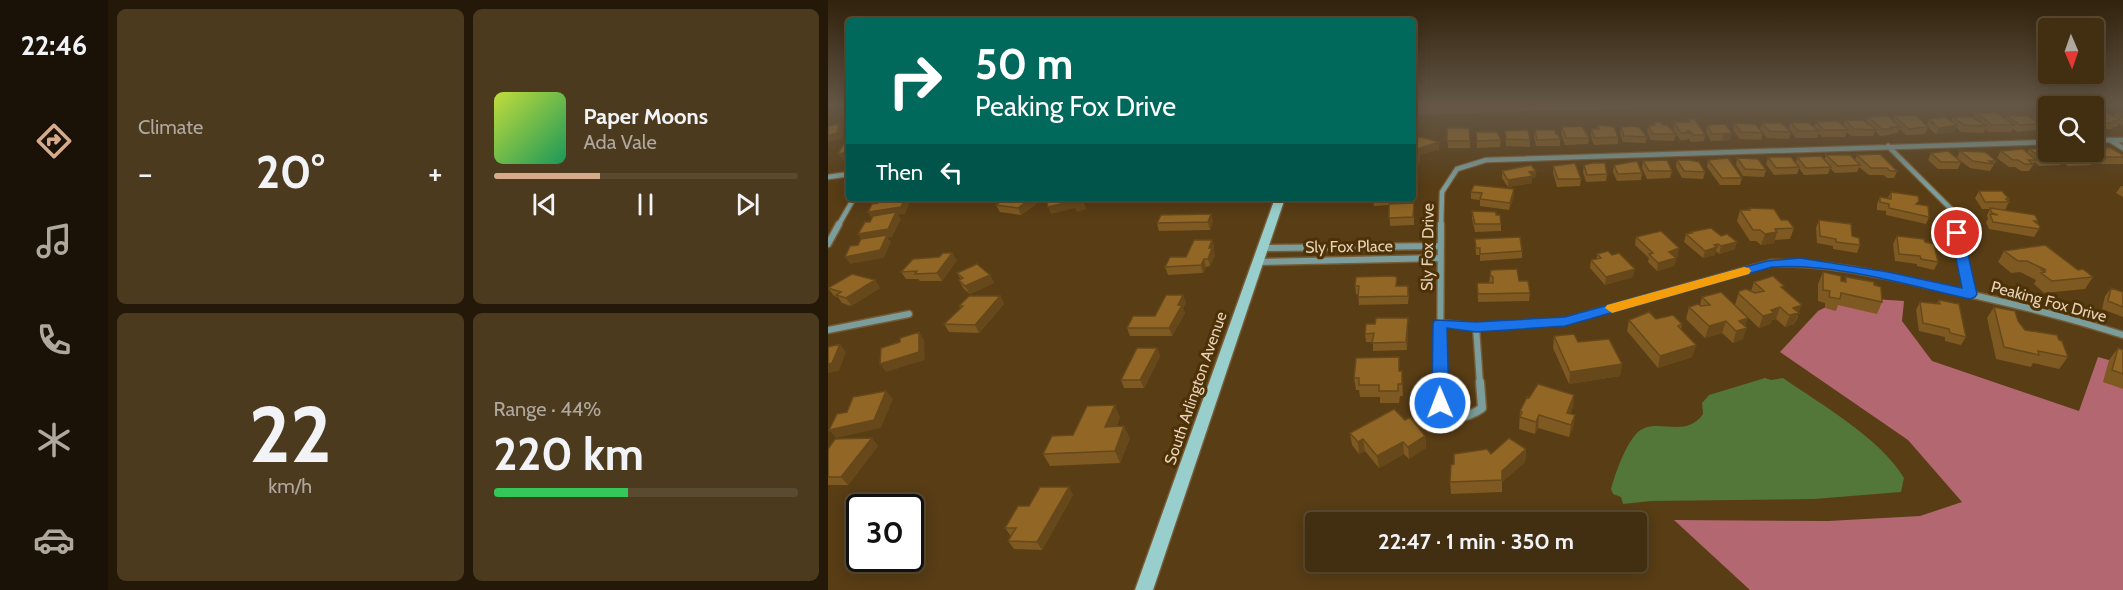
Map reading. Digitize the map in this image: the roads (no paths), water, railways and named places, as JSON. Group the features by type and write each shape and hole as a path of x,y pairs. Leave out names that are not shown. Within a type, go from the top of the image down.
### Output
{"street":[{"path":"2104,140 2123,140"},
{"path":"2110,140 2123,148"},
{"path":"1888,146 2038,142"},
{"path":"1888,146 1952,210 1970,294"},
{"name":"Sly Fox Drive","path":"1476,327 1482,408 1467,417 1455,418 1444,415 1440,403 1442,192 1457,169 1486,160 1888,146"},
{"path":"828,177 846,174"},
{"path":"828,244 852,201"},
{"name":"South Arlington Avenue","path":"1144,590 1279,201"},
{"name":"Sly Fox Place","path":"1260,255 1440,246"},
{"name":"Sly Fox Place","path":"1260,255 1440,258"},
{"name":"Peaking Fox Drive","path":"1440,323 1476,327 1565,321 1771,263 1800,262 2041,309 2123,335"},
{"path":"828,330 909,314"}]}
